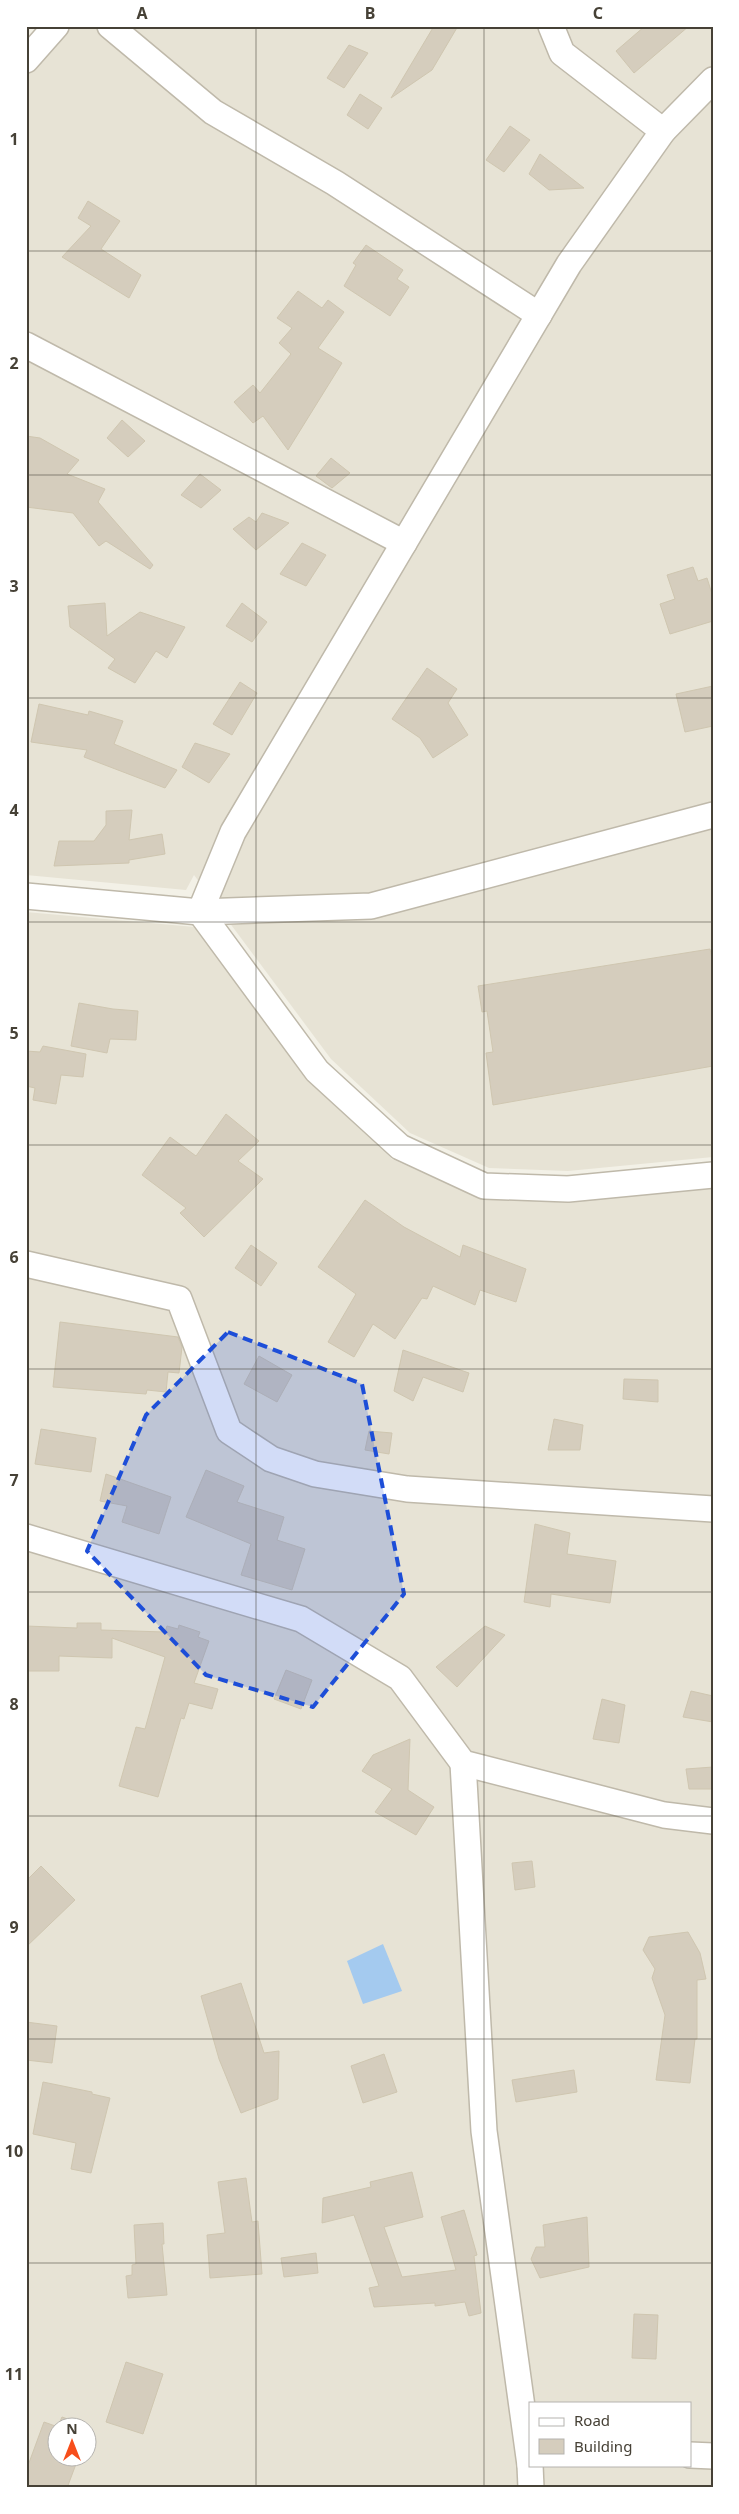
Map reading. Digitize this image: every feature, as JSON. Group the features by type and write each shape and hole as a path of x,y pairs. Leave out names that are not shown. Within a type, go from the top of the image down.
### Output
{"street":[{"path":"26,60 56,26"},
{"path":"110,26 214,112 335,183 539,315"},
{"path":"551,26 562,53 663,130"},
{"path":"200,912 233,832 569,264 663,130 713,80"},
{"path":"26,345 404,543"},
{"path":"26,896 200,912 370,906 713,815"},
{"path":"200,912 317,1071 400,1148 484,1186 568,1188 713,1175"},
{"path":"26,1264 179,1298 229,1431 271,1459 315,1474 407,1489 713,1509"},
{"path":"26,1536 301,1619 400,1678 463,1763 484,2131 529,2443"},
{"path":"463,1763 664,1815 713,1821"},
{"path":"692,2455 713,2456"},
{"path":"530,2466 531,2488"}],"highlighted area":[{"path":"228,1332 362,1384 404,1594 313,1707 206,1675 87,1551 146,1415"}],"shaded area":[{"path":"41,26 713,26 713,1157 568,1171 489,1168 410,1133 331,1059 194,875 186,890 26,875 26,44"},
{"path":"26,912 195,927 307,1080 392,1159 481,1199 568,1202 713,1188 713,2488 26,2488"}],"water":[{"path":"383,1944 402,1991 363,2004 347,1961"}],"building":[{"path":"434,26 458,26 432,70 391,98"},
{"path":"645,26 689,26 634,73 616,51"},
{"path":"349,45 368,53 344,88 327,78"},
{"path":"360,94 382,108 368,129 347,115"},
{"path":"510,126 530,140 504,172 486,160"},
{"path":"540,154 584,188 549,190 529,174"},
{"path":"88,201 120,221 101,249 141,275 129,298 62,257 91,226 78,218"},
{"path":"366,245 403,270 397,279 409,287 390,316 344,286 356,265 353,263"},
{"path":"298,291 322,308 328,300 344,312 318,348 342,363 288,450 263,416 253,423 234,402 253,385 260,393 291,354 279,343 292,328 277,318"},
{"path":"122,420 145,441 128,457 107,438"},
{"path":"26,436 40,438 79,460 67,474 105,489 98,502 153,565 150,569 106,541 99,546 73,513 26,507"},
{"path":"331,458 350,473 332,488 316,476"},
{"path":"200,474 221,490 201,508 181,495"},
{"path":"262,513 289,523 256,550 233,529 249,517 256,522"},
{"path":"302,543 326,555 306,586 280,574"},
{"path":"693,567 698,581 707,578 713,597 713,621 670,634 660,604 675,599 667,575"},
{"path":"105,603 107,636 140,612 185,627 167,658 156,651 135,683 108,668 115,659 70,627 68,606"},
{"path":"242,603 267,622 252,642 226,626"},
{"path":"427,668 457,689 448,703 468,735 433,758 420,738 392,719"},
{"path":"240,682 257,693 232,735 213,724"},
{"path":"713,686 713,726 685,732 676,694"},
{"path":"39,704 88,715 89,711 123,721 114,744 177,770 165,788 84,757 87,750 31,742"},
{"path":"195,743 230,754 209,783 182,767"},
{"path":"132,810 129,840 162,834 165,854 129,860 129,863 54,866 59,841 94,841 106,825 106,811"},
{"path":"710,949 713,963 713,1066 493,1105 486,1053 493,1052 487,1011 482,1012 478,986"},
{"path":"79,1003 138,1011 136,1040 110,1039 107,1053 71,1046"},
{"path":"43,1046 86,1054 83,1077 61,1075 56,1104 33,1100 35,1088 26,1086 26,1051 40,1052"},
{"path":"226,1114 259,1141 238,1161 263,1179 204,1237 180,1213 186,1208 142,1175 170,1137 196,1156"},
{"path":"365,1200 404,1227 460,1257 463,1245 526,1269 516,1302 480,1290 475,1305 433,1286 427,1299 422,1298 395,1339 373,1324 354,1357 328,1342 356,1294 318,1267"},
{"path":"251,1245 277,1263 261,1286 235,1268"},
{"path":"60,1322 178,1337 182,1347 179,1373 168,1372 166,1392 147,1390 146,1394 53,1387"},
{"path":"403,1350 469,1373 463,1392 423,1377 413,1401 394,1391"},
{"path":"259,1356 292,1375 277,1402 244,1384"},
{"path":"624,1379 658,1380 658,1402 623,1399"},
{"path":"554,1419 583,1425 580,1450 548,1450"},
{"path":"41,1429 96,1438 91,1472 35,1464"},
{"path":"369,1431 392,1433 389,1454 365,1450"},
{"path":"206,1470 244,1486 237,1502 284,1517 277,1540 305,1549 292,1590 241,1575 251,1544 186,1517"},
{"path":"106,1474 171,1497 159,1534 122,1522 127,1506 100,1501"},
{"path":"535,1524 570,1533 567,1554 616,1561 610,1603 551,1594 550,1607 524,1602"},
{"path":"77,1623 101,1623 101,1630 165,1632 167,1626 178,1629 179,1625 200,1632 198,1637 209,1641 194,1683 218,1689 212,1709 189,1703 184,1719 181,1718 158,1797 119,1786 136,1727 145,1729 165,1657 112,1638 112,1658 59,1656 59,1671 26,1671 26,1626 77,1628"},
{"path":"485,1626 505,1635 457,1687 436,1667"},
{"path":"286,1670 312,1680 301,1709 274,1699"},
{"path":"691,1691 713,1696 713,1722 683,1717"},
{"path":"602,1699 625,1705 619,1743 593,1739"},
{"path":"410,1739 408,1790 434,1807 416,1835 375,1812 392,1789 362,1771 373,1755"},
{"path":"713,1767 713,1789 689,1789 686,1769"},
{"path":"532,1861 535,1887 515,1890 512,1863"},
{"path":"41,1866 75,1900 26,1947 26,1881"},
{"path":"688,1932 700,1953 706,1979 697,1980 697,2039 695,2039 690,2083 656,2080 665,2015 652,1978 655,1969 643,1950 649,1937"},
{"path":"241,1983 264,2053 279,2051 278,2099 241,2113 219,2059 201,1996"},
{"path":"26,2022 57,2026 52,2063 26,2060"},
{"path":"384,2054 397,2092 363,2103 351,2066"},
{"path":"574,2070 577,2092 516,2102 512,2080"},
{"path":"43,2082 92,2092 92,2094 110,2098 91,2173 71,2169 76,2143 33,2134"},
{"path":"412,2172 423,2217 384,2227 402,2277 456,2270 441,2217 464,2210 477,2255 474,2256 481,2313 469,2316 465,2302 435,2306 435,2303 374,2307 369,2288 379,2286 354,2215 322,2223 323,2198 371,2187 370,2182"},
{"path":"246,2178 252,2222 258,2221 262,2274 210,2278 207,2235 225,2233 218,2182"},
{"path":"587,2217 589,2267 540,2278 531,2259 536,2247 545,2247 543,2225"},
{"path":"163,2223 164,2244 162,2244 167,2295 128,2298 126,2276 132,2275 132,2265 136,2264 134,2225"},
{"path":"316,2253 318,2273 284,2277 281,2258"},
{"path":"634,2314 658,2315 656,2359 632,2358"},
{"path":"126,2362 163,2374 143,2434 106,2422"},
{"path":"44,2422 48,2423 48,2466 75,2466 67,2488 26,2488 26,2471"}]}
